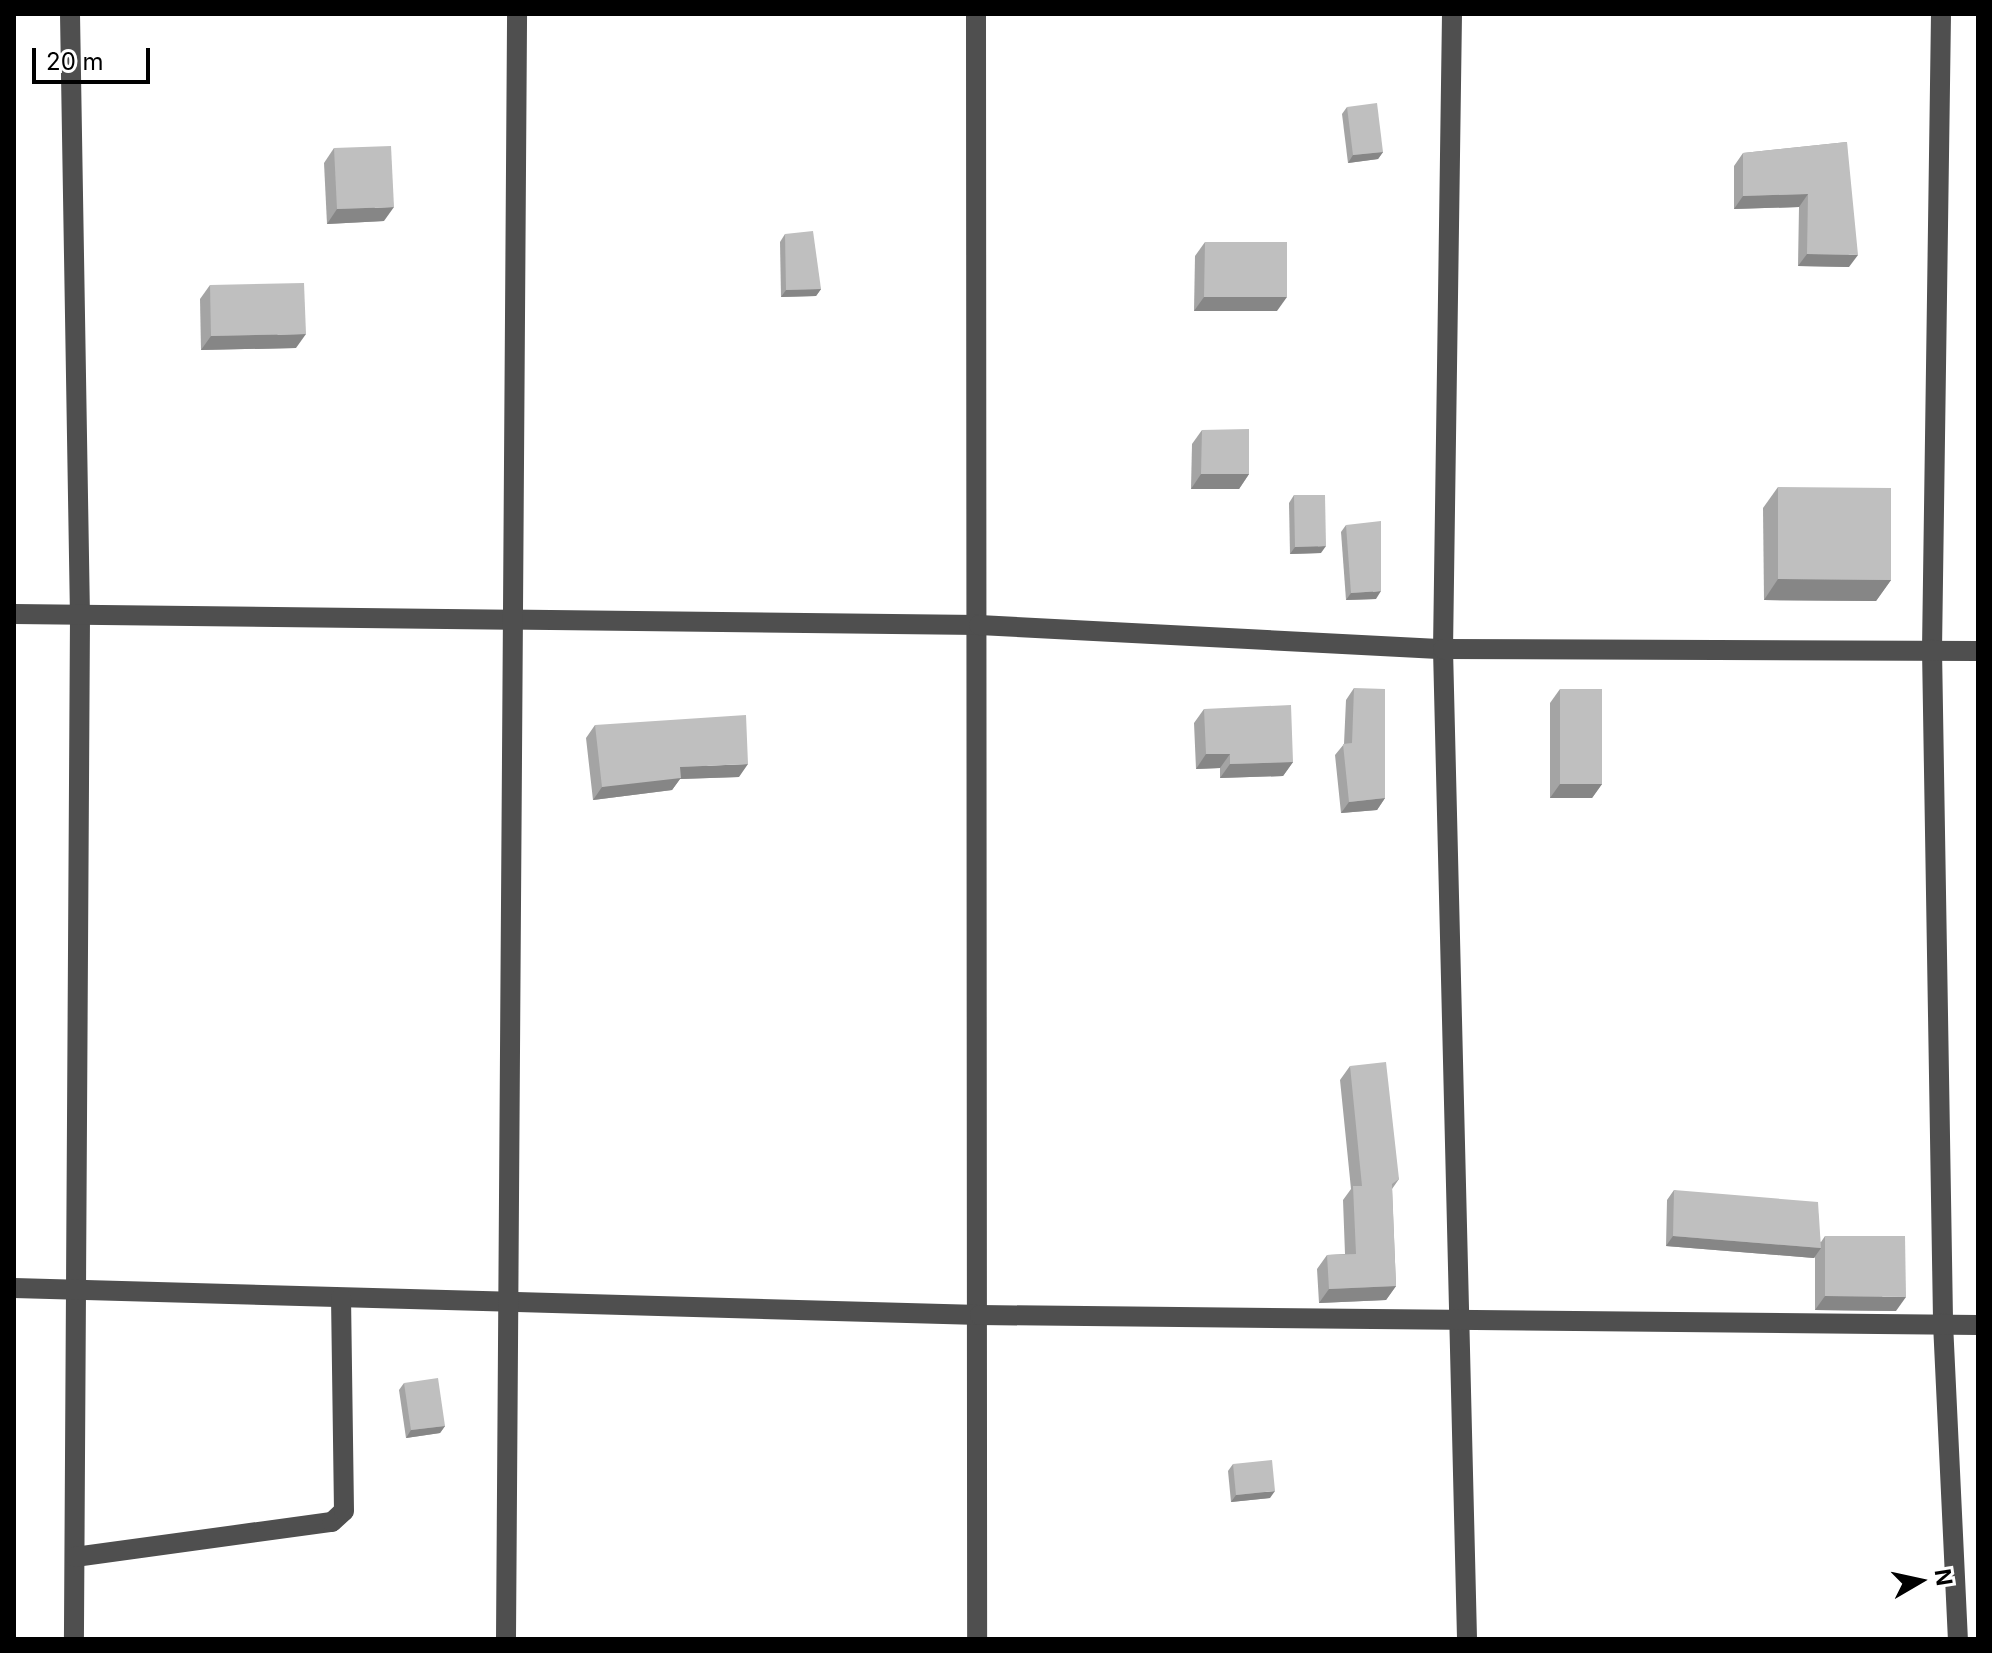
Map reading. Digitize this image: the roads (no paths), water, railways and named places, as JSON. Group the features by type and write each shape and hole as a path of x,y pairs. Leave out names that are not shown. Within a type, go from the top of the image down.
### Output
{"street":[{"path":"70,14 80,615 74,1639"},
{"path":"506,1639 513,1303 518,622 517,14"},
{"path":"976,14 980,1315 977,1639"},
{"path":"1452,14 1443,649 1464,1319 1467,1639"},
{"path":"1941,14 1932,649 1943,1323 1958,1639"},
{"path":"14,614 979,625 1443,649 1978,651"},
{"path":"14,1288 980,1315 1978,1325"},
{"path":"75,1557 332,1522 344,1511 341,1298"}]}
